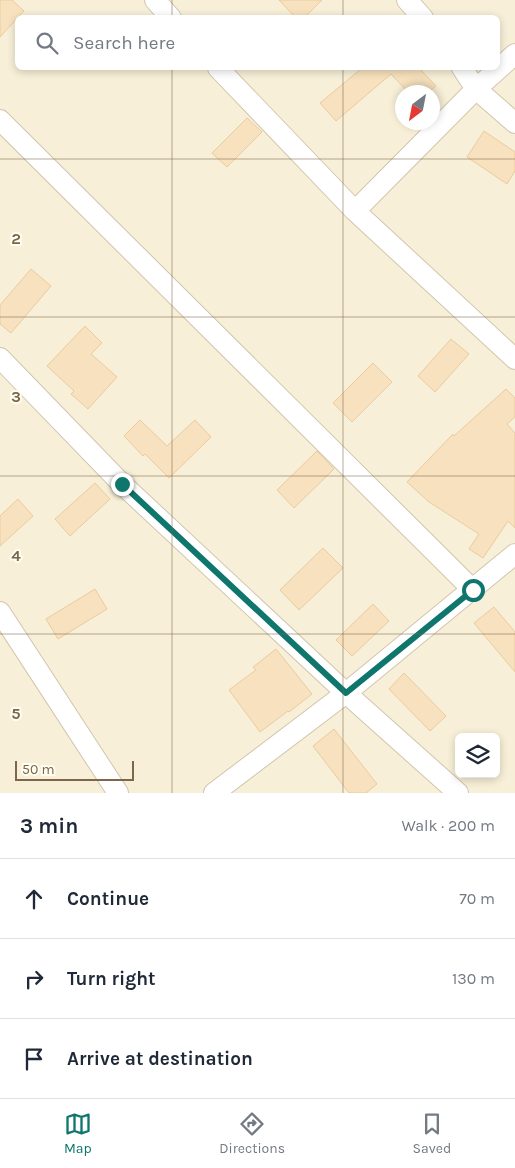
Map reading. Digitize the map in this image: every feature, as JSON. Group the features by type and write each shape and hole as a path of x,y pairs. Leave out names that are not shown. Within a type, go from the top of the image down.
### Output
{"street":[{"path":"154,0 168,15"},
{"path":"407,0 420,15"},
{"path":"500,67 515,54"},
{"path":"220,70 355,211 515,359"},
{"path":"463,70 476,89 515,123"},
{"path":"355,211 497,70"},
{"path":"0,120 473,590"},
{"path":"0,358 70,428 122,484 346,693 458,793"},
{"path":"214,793 346,693 515,554"},
{"path":"0,612 118,793"}],"shaded area":[{"path":"0,0 515,0 515,793 0,793"}],"building":[{"path":"0,0 12,0 24,11 20,15 15,15 15,21 0,37"},
{"path":"279,0 322,0 307,15 293,15"},
{"path":"360,70 421,70 435,85 401,85 391,74 336,121 320,103"},
{"path":"247,118 262,132 227,167 212,153"},
{"path":"484,131 515,152 515,171 507,184 467,157"},
{"path":"31,269 51,286 11,333 0,324 0,305"},
{"path":"85,326 102,343 91,354 117,377 88,409 71,394 74,391 47,366"},
{"path":"451,339 469,354 435,392 418,376"},
{"path":"373,363 392,382 352,422 333,403"},
{"path":"506,389 515,398 515,417 507,424 515,433 515,528 508,521 483,558 469,549 479,534 429,502 407,482 453,434 454,436"},
{"path":"140,420 167,446 195,420 211,437 169,478 145,454 143,456 124,436"},
{"path":"317,451 334,469 294,508 277,490"},
{"path":"95,483 110,499 70,536 55,519"},
{"path":"18,499 33,516 0,546 0,516"},
{"path":"323,548 343,568 299,610 280,590"},
{"path":"95,589 107,609 58,639 46,619"},
{"path":"373,604 389,621 352,656 336,640"},
{"path":"494,607 515,632 515,672 474,623"},
{"path":"276,649 312,694 260,732 229,690 256,670 253,667"},
{"path":"404,673 446,716 430,731 389,689"},
{"path":"334,729 377,784 366,793 349,793 313,746"}],"route":[{"path":"122,484 346,693 473,590"}]}
